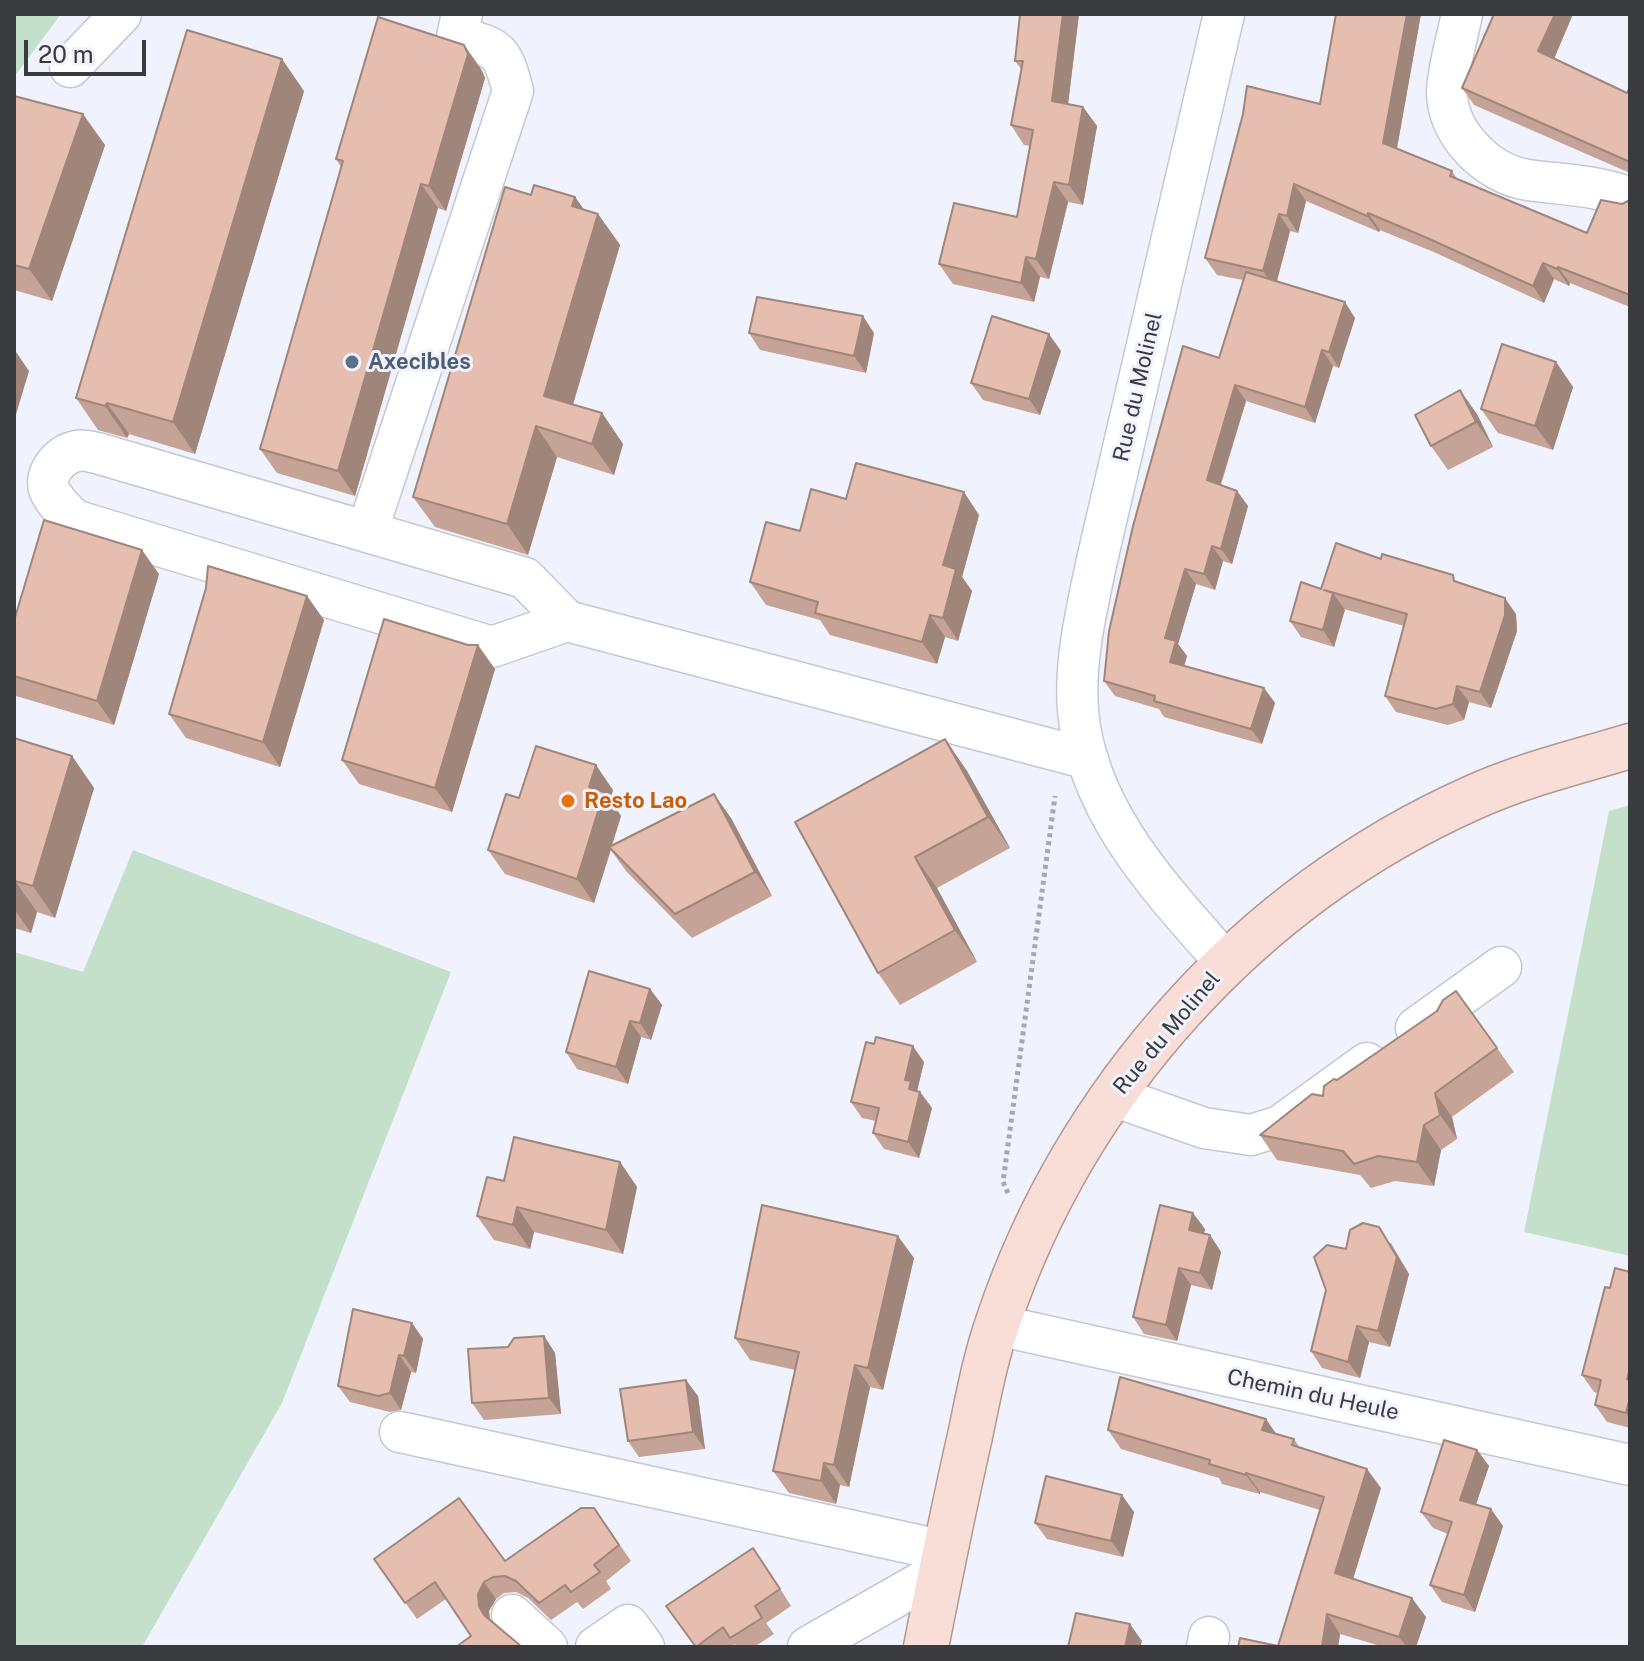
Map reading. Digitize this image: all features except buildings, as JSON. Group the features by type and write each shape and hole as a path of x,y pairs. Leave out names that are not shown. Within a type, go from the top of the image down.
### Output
{"main road":[{"path":"1226,963 1279,915 1320,885 1424,822 1515,781 1630,746"},
{"name":"Rue du Molinel","path":"926,1647 978,1396 997,1325 1030,1242 1049,1199 1138,1060 1226,963"}],"street":[{"path":"70,67 121,14"},
{"path":"367,532 513,91 505,61 491,46 457,37 462,14"},
{"name":"Rue du Molinel","path":"1224,14 1089,599 1078,686 1075,755 1122,835 1162,889 1226,963"},
{"path":"1462,14 1447,93 1452,117 1464,140 1482,160 1525,180 1583,185 1630,198"},
{"path":"567,621 492,647 74,520 58,505 48,487 51,469 65,455 80,450 525,578 567,621 1075,755"},
{"path":"1113,1096 1204,1128 1251,1135 1280,1126 1501,967"},
{"name":"Chemin du Heule","path":"997,1325 1630,1465"},
{"path":"400,1432 943,1561"},
{"path":"808,1647 943,1561"},
{"path":"512,1615 547,1647"},
{"path":"596,1647 628,1625 644,1647"}],"path":[{"path":"1030,1242 1003,1182 1075,755"}],"green space":[{"path":"14,14 61,14 14,77"},
{"path":"1630,805 1630,1256 1524,1232 1609,811"},
{"path":"133,850 451,972 282,1403 142,1647 14,1647 14,952 83,972"}],"place":[{"name":"Axecibles","path":"352,362"},
{"name":"Resto Lao","path":"568,801"}]}
